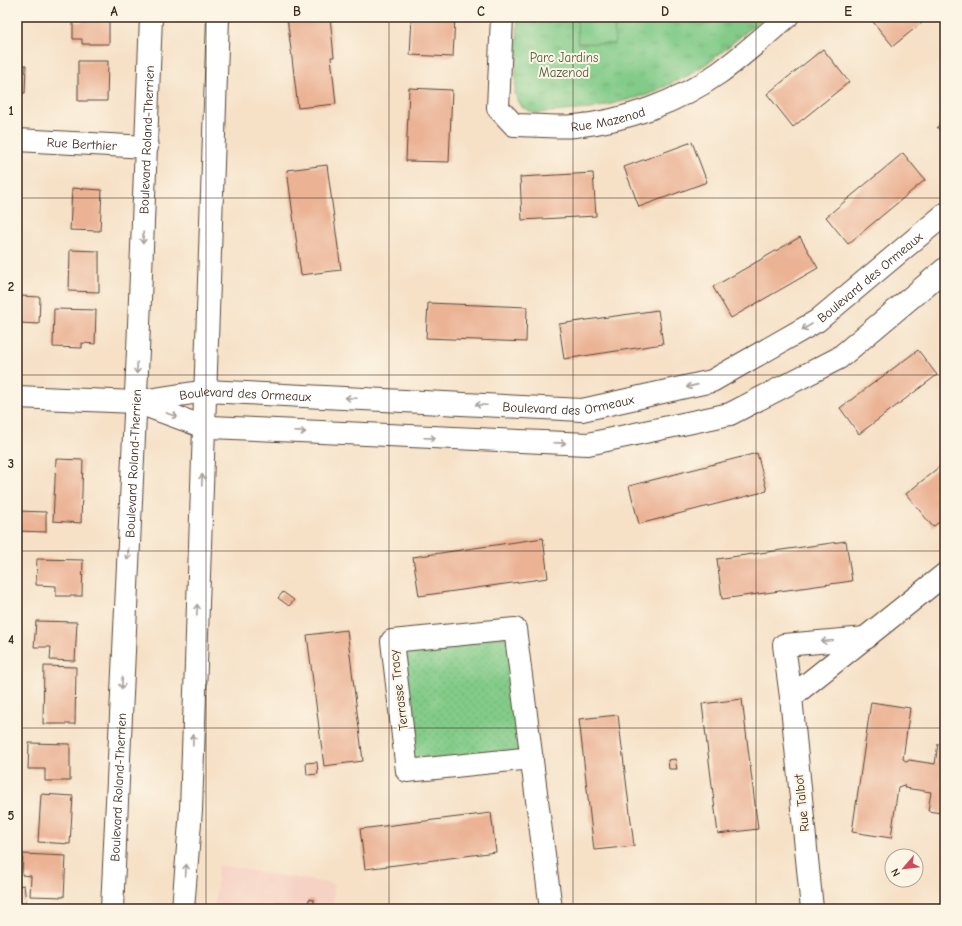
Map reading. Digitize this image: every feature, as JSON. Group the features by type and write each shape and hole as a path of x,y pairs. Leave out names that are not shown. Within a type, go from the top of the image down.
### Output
{"street":[{"name":"Boulevard Roland-Therrien","path":"112,909 147,146 151,17"},
{"path":"183,909 190,810 206,391 218,17"},
{"name":"Rue Mazenod","path":"502,17 498,108 514,125 574,126 603,122 633,114 688,92 719,73 787,17"},
{"name":"Rue Berthier","path":"17,140 147,146"},
{"name":"Boulevard des Ormeaux","path":"17,398 135,402 206,391 582,410 712,381 817,321 945,214"},
{"name":"Boulevard des Ormeaux","path":"135,402 204,427 588,444 730,414 839,358 945,269"},
{"path":"790,697 945,574"},
{"name":"Terrasse Tracy","path":"532,758 407,771 392,641 515,629 532,758 551,909"},
{"name":"Rue Talbot","path":"812,909 784,645 866,638"}],"shaded area":[{"path":"218,865 334,884 333,909 215,909"}],"green space":[{"name":"Parc Jardins Mazenod","path":"518,17 764,17 712,60 689,75 647,95 591,109 534,113 522,107 515,95"},
{"path":"577,17 614,17 615,44 578,43"},
{"path":"510,636 525,752 412,764 398,647"}],"building":[{"path":"83,17 109,17 109,44 82,44 82,39 73,39 73,22 82,22"},
{"path":"287,17 330,17 334,57 331,57 336,104 298,108"},
{"path":"412,17 455,17 453,57 410,55"},
{"path":"869,17 929,17 893,46"},
{"path":"823,49 849,82 793,127 767,94"},
{"path":"78,61 108,61 107,101 78,101"},
{"path":"17,65 26,65 25,93 17,93"},
{"path":"409,88 452,90 449,162 406,161"},
{"path":"945,120 945,137 937,127"},
{"path":"692,142 707,182 639,207 624,167"},
{"path":"903,153 925,180 848,244 826,217"},
{"path":"327,165 341,270 301,275 287,170"},
{"path":"593,173 596,216 522,220 520,177"},
{"path":"17,183 19,183 18,220 17,220"},
{"path":"72,188 102,190 100,231 70,230"},
{"path":"800,237 818,268 731,318 713,287"},
{"path":"70,250 99,251 99,292 69,291"},
{"path":"20,296 40,297 39,324 19,323"},
{"path":"428,303 527,307 526,342 426,338"},
{"path":"54,309 96,310 95,344 82,343 82,348 53,347"},
{"path":"658,310 663,344 564,359 559,324"},
{"path":"918,350 937,375 859,434 840,408"},
{"path":"757,453 767,491 639,524 629,486"},
{"path":"56,459 83,460 81,523 53,521"},
{"path":"945,462 945,517 933,527 906,494"},
{"path":"17,511 46,512 46,532 17,531"},
{"path":"543,538 548,578 419,596 413,557"},
{"path":"846,541 852,581 722,599 717,559"},
{"path":"37,559 83,560 82,596 56,596 56,586 36,585"},
{"path":"283,592 294,600 289,606 278,598"},
{"path":"36,621 77,622 75,661 50,660 51,647 34,647"},
{"path":"347,630 363,761 324,766 307,635"},
{"path":"44,666 76,667 75,724 43,724"},
{"path":"742,699 758,829 718,834 702,704"},
{"path":"871,702 910,708 903,759 907,762 909,760 935,764 938,744 945,745 945,817 941,816 941,813 928,811 931,792 905,788 904,785 898,787 891,838 852,832"},
{"path":"618,715 634,846 594,850 579,719"},
{"path":"29,743 70,744 70,781 45,781 45,769 28,769"},
{"path":"675,759 677,769 669,769 668,760"},
{"path":"317,762 318,774 307,775 306,763"},
{"path":"41,794 73,796 70,844 38,842"},
{"path":"491,813 496,852 365,869 360,829"},
{"path":"23,854 66,856 64,897 30,896 31,876 22,875"},
{"path":"24,885 26,902 17,903 17,886"},
{"path":"309,899 314,900 314,906 308,905"},
{"path":"273,906 308,908 273,909"}]}
